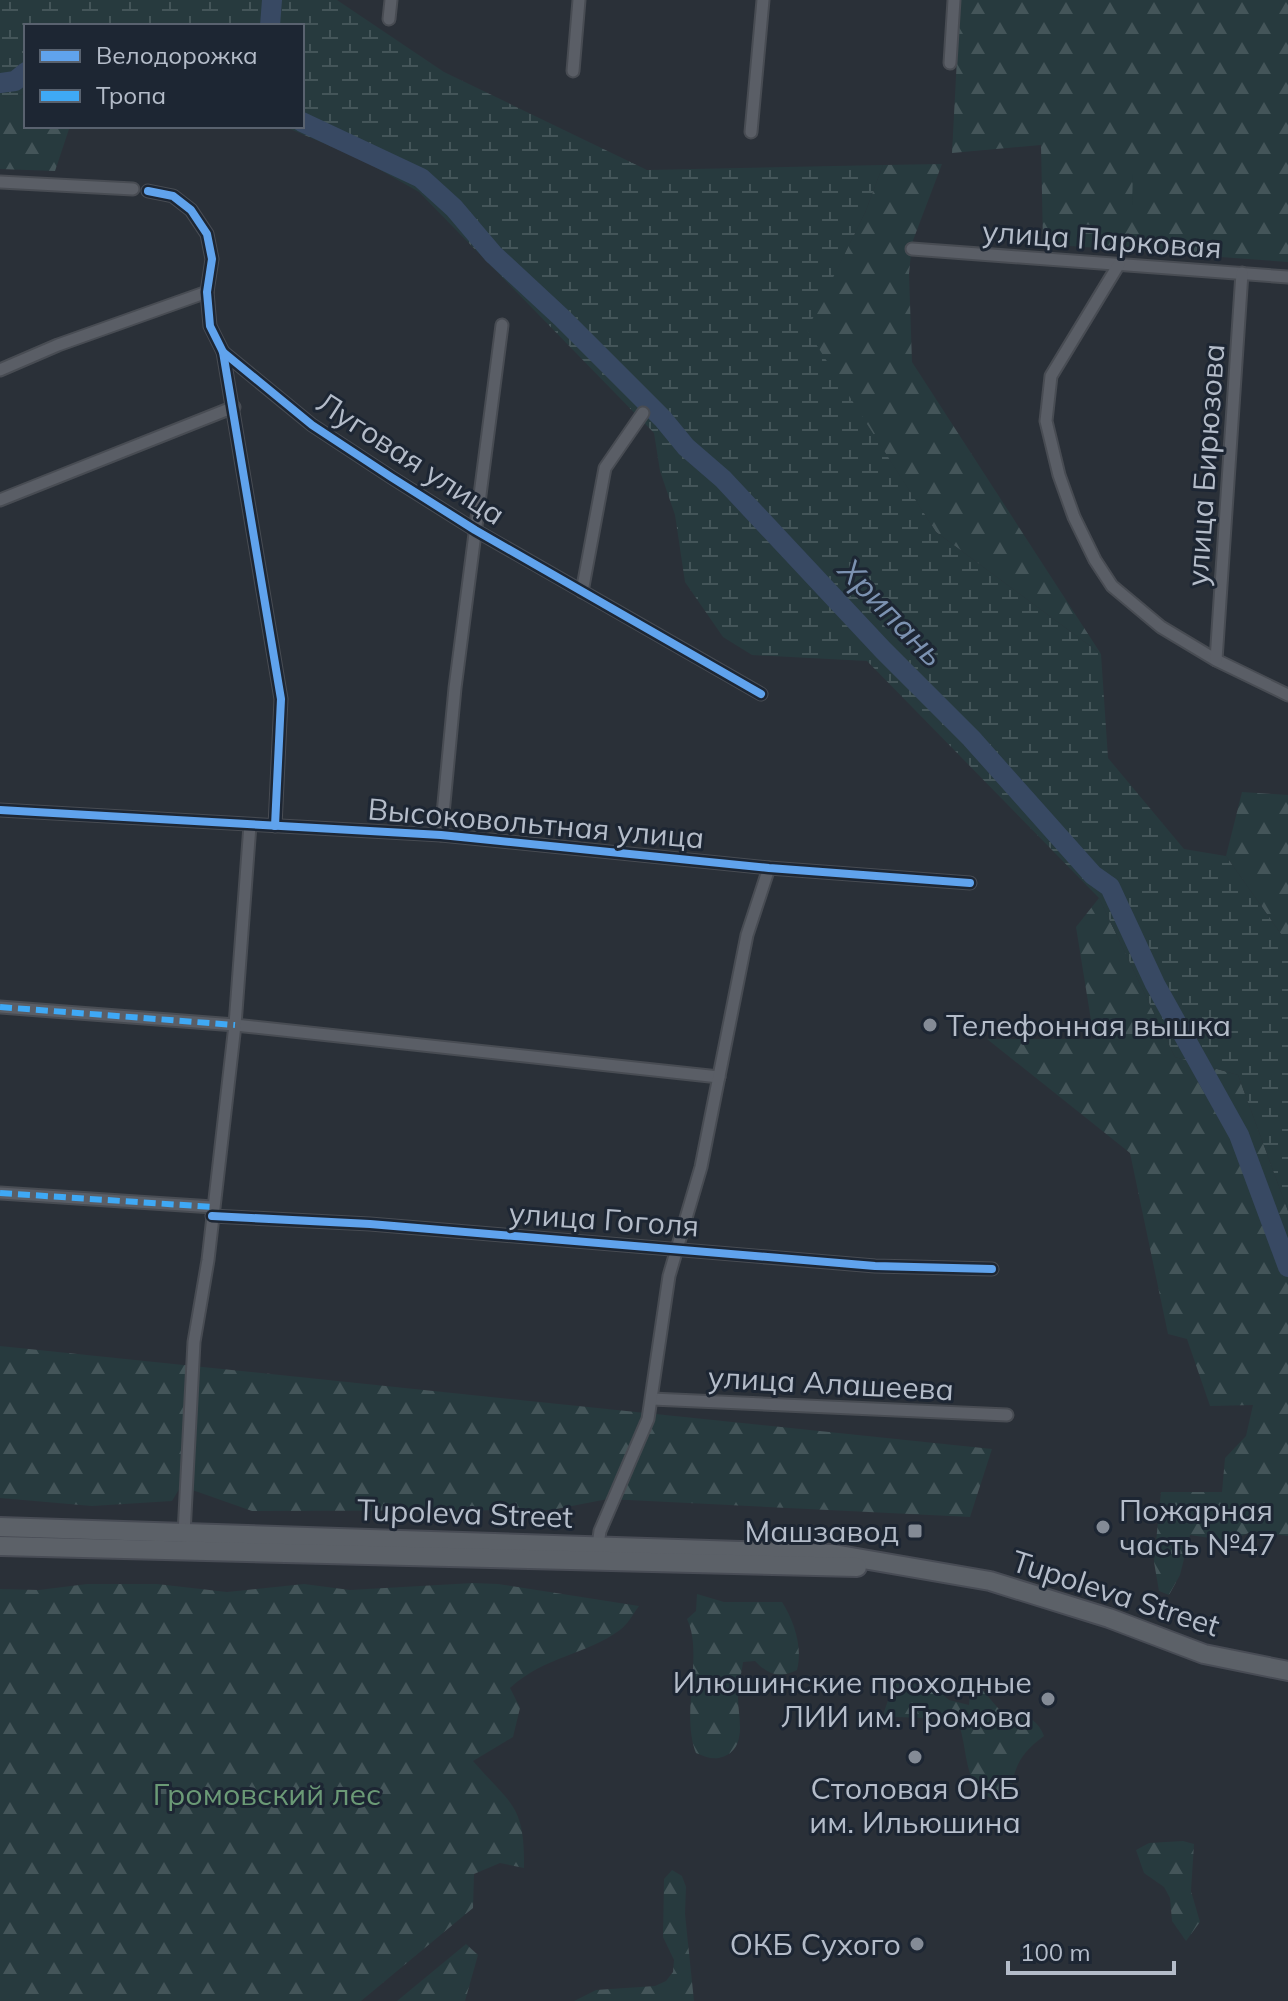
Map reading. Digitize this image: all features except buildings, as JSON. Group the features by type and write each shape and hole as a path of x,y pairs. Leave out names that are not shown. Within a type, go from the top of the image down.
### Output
{"main road":[{"name":"Tupoleva Street","path":"0,1527 834,1554 927,1568 1032,1592 1204,1654 1288,1671"},
{"name":"Tupoleva Street","path":"0,1546 927,1568"}],"street":[{"path":"389,19 391,0"},
{"path":"573,71 579,0"},
{"path":"751,132 763,0"},
{"path":"950,63 954,0"},
{"path":"0,182 133,189"},
{"path":"148,191 173,196 191,210 207,234 212,259 207,292 210,326 223,352 234,407 281,699 275,826"},
{"name":"улица Парковая","path":"912,249 1288,277"},
{"path":"1119,264 1051,376 1046,421 1055,462 1074,517 1112,586 1161,627 1216,660 1288,695"},
{"name":"улица Бирюзова","path":"1216,660 1242,273"},
{"path":"0,370 58,345 207,292"},
{"path":"441,835 455,688 502,325"},
{"name":"Луговая улица","path":"223,352 312,425 475,530 761,694"},
{"path":"0,500 234,407"},
{"path":"582,592 605,468 643,413"},
{"name":"Высоковольтная улица","path":"0,810 441,835 769,868 970,883"},
{"path":"184,1534 194,1342 235,1025 250,825"},
{"path":"598,1545 600,1531 648,1419 675,1250 701,1167 747,935 769,868"},
{"path":"0,1007 235,1025 719,1077"},
{"name":"улица Гоголя","path":"0,1193 875,1266 992,1269"},
{"name":"улица Алашеева","path":"652,1399 1007,1415"}],"green space":[{"path":"0,0 337,0 444,72 647,170 883,165 865,213 807,330 936,532 1101,654 1108,758 1184,849 1226,856 1288,944 1288,1211 1238,1075 1175,1057 1099,898 867,661 752,655 723,637 685,582 675,515 660,471 654,433 419,192 361,159 288,128 304,128 304,24 24,24 24,94 0,97"},
{"path":"960,0 1288,0 1288,262 1043,244 1041,145 952,153"},
{"path":"24,94 24,128 69,128 55,171 0,169 0,97"},
{"path":"942,164 912,243 909,274 912,362 1101,654 936,532 806,330 865,213 883,165"},
{"path":"1133,174 1151,174 1151,205 1132,205"},
{"path":"1242,792 1288,795 1288,944 1226,856"},
{"path":"1099,898 1175,1057 1238,1075 1288,1211 1288,1536 1253,1531 1230,1541 1190,1535 1180,1575 1169,1595 1159,1591 1154,1562 1161,1492 1222,1492 1225,1458 1246,1436 1253,1405 1210,1406 1187,1339 1168,1334 1130,1153 987,1039 1094,1039 1076,927"},
{"path":"0,1346 992,1449 970,1517 608,1499 551,1510 252,1511 181,1486 172,1501 92,1506 0,1498"},
{"name":"Громовский лес","path":"157,1584 227,1592 304,1584 350,1590 498,1584 639,1606 620,1630 606,1639 537,1669 510,1688 520,1708 513,1737 473,1761 513,1807 522,1830 524,1868 500,1863 474,1874 473,1908 361,2001 0,2001 0,1589"},
{"path":"697,1594 724,1602 782,1602 794,1626 798,1643 797,1670 791,1673 774,1674 755,1661 743,1662 738,1690 740,1727 737,1743 727,1755 719,1758 696,1753 692,1737 693,1649 687,1619 696,1611"},
{"path":"974,1680 1003,1714 1016,1714 1033,1720 1044,1736 1024,1755 1014,1775 1010,1794 1000,1801 978,1789 972,1779 957,1719 895,1717 885,1723 884,1712 894,1683 932,1685 949,1700 969,1705 970,1694 963,1685"},
{"path":"1183,1841 1194,1844 1191,1891 1200,1922 1186,1941 1172,1921 1170,1898 1164,1887 1144,1873 1136,1850 1149,1843"},
{"path":"672,1870 682,1876 686,1887 685,1914 694,2001 574,2001 596,1990 655,1986 666,1981 673,1972 674,1960 663,1937 664,1879"},
{"path":"466,1944 478,1955 465,2001 397,2001"}],"waterway":[{"path":"270,24 272,0"},
{"name":"Хрипань","path":"0,83 15,81 24,74"},
{"name":"Хрипань","path":"304,123 421,178 454,208 493,254 562,318 663,419 686,447 723,479 883,650 971,738 1093,875 1110,887 1155,984 1239,1135 1288,1267"}],"marked path":[{"path":"0,1007 235,1025"},
{"path":"0,1193 213,1207"}],"cycle path":[{"path":"148,191 173,196 191,210 207,234 212,259 207,292 210,326 223,352 281,699 275,826"},
{"path":"223,352 312,425 391,477 475,530 761,694"},
{"path":"0,810 441,835 769,868 970,883"},
{"path":"212,1216 370,1224 875,1266 992,1269"}],"place":[{"name":"Телефонная вышка","path":"930,1025"},
{"name":"Пожарная часть №47","path":"1103,1527"},
{"name":"Машзавод","path":"915,1531"},
{"name":"Илюшинские проходные ЛИИ им. Громова","path":"1048,1699"},
{"name":"Столовая ОКБ им. Ильюшина","path":"915,1757"},
{"name":"ОКБ Сухого","path":"917,1944"}]}
